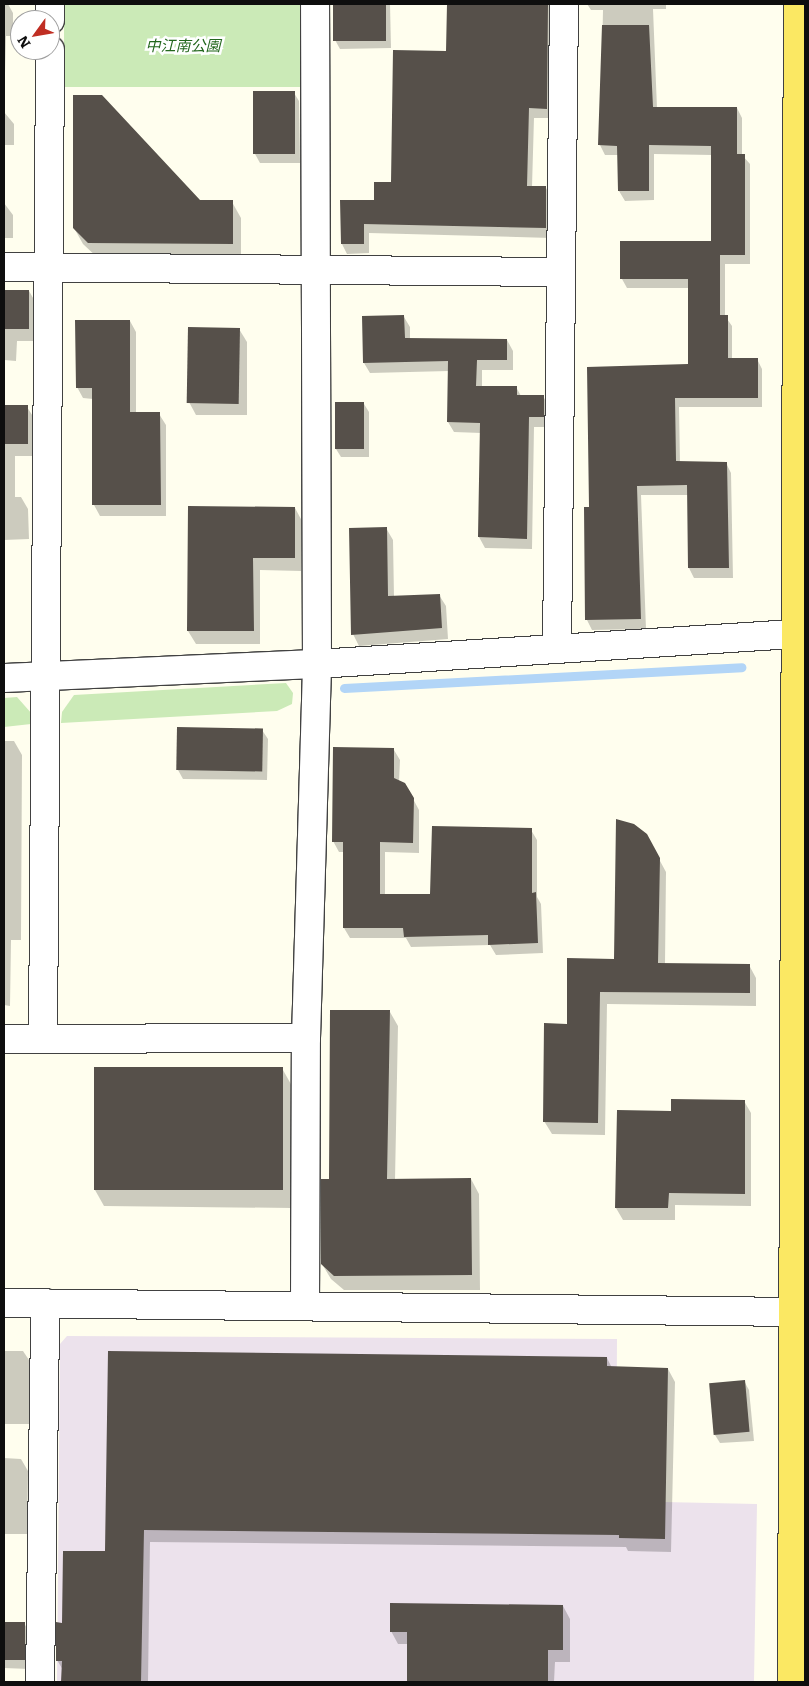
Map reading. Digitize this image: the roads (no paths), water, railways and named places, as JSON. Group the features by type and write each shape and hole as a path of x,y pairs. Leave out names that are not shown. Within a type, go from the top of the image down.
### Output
{"main road":[{"path":"792,1682 799,1312 801,633 798,4"}],"street":[{"path":"305,1305 306,1038 317,664 314,270 315,4"},
{"path":"557,648 564,4"},
{"path":"43,1038 48,675 50,60"},
{"path":"4,267 560,272"},
{"path":"4,678 317,664 801,633"},
{"path":"4,1039 306,1038"},
{"path":"4,1303 799,1312"},
{"path":"40,1682 45,1304"}],"waterway":[{"path":"344,688 741,667"}],"park label":[{"name":"中江南公園","path":"183,45"}]}
